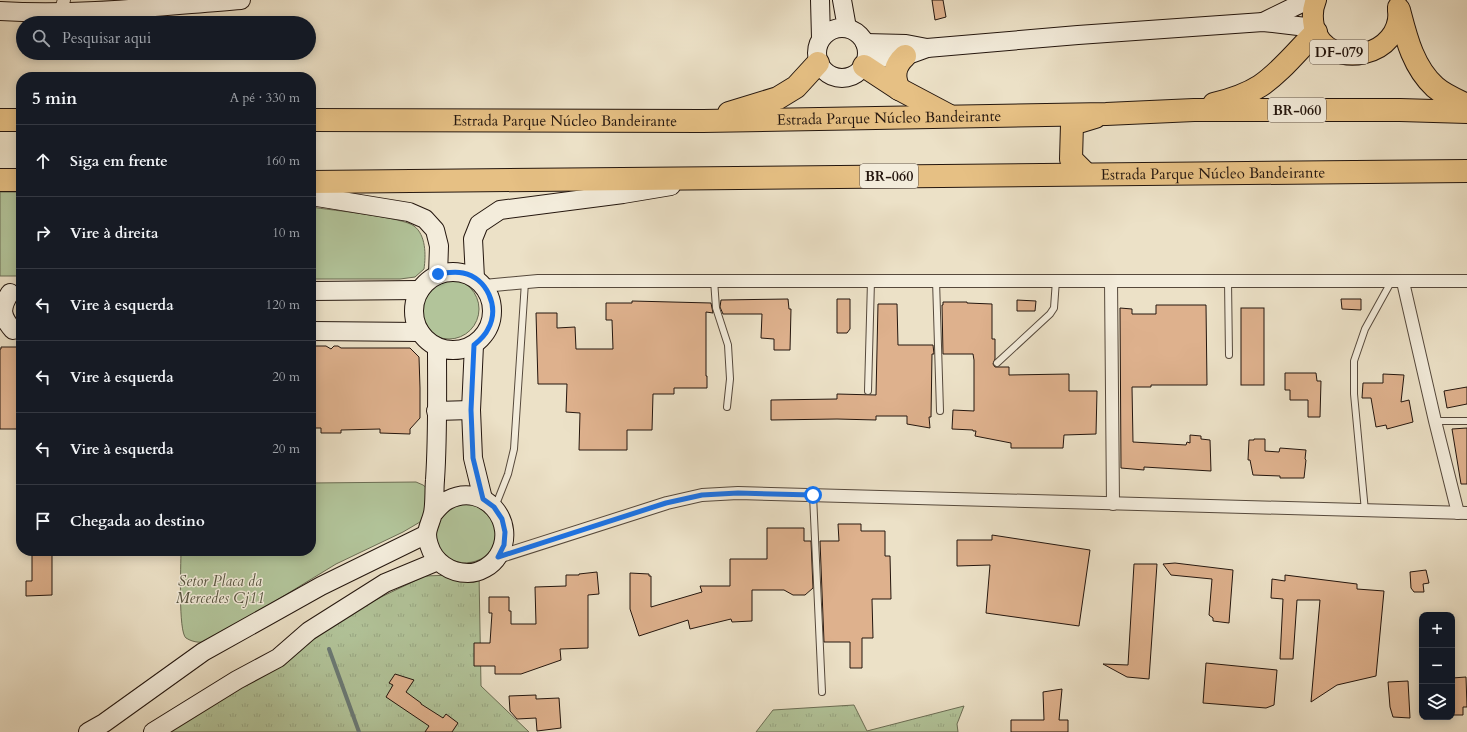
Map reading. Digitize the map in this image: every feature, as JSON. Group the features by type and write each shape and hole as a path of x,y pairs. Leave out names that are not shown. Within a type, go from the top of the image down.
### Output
{"highway":[{"path":"1398,5 1414,59 1424,75 1435,87 1450,97 1467,105"},
{"path":"1194,110 1236,98 1260,86 1278,70 1315,30"},
{"path":"866,56 899,89 949,116"},
{"path":"899,89 896,83 895,71 897,65 905,56"},
{"path":"703,121 778,98 796,87 818,63"},
{"name":"Estrada Parque Núcleo Bandeirante","path":"316,120 703,121 1106,114 1194,110 1400,110 1467,112"},
{"path":"1086,174 1071,159 1072,124 1106,114"},
{"path":"0,120 16,120"},
{"name":"Estrada Parque Núcleo Bandeirante","path":"316,182 1467,171"},
{"path":"0,180 16,180"}],"main road":[{"name":"DF-079","path":"1316,0 1313,7 1312,20 1315,30 1323,42 1341,53 1351,55 1371,52 1380,47 1392,35 1398,20 1398,5"}],"street":[{"path":"0,11 62,6 150,7 241,0"},
{"path":"820,0 821,38"},
{"path":"842,0 847,28"},
{"path":"1264,22 1308,0"},
{"path":"866,56 905,56 927,48 1264,22 1315,30"},
{"path":"866,56 861,36 847,28 833,30 826,33 821,38 816,50 818,63 827,74 840,79 854,76 866,56 906,44 927,48"},
{"path":"480,282 473,239 479,224 500,210 623,194 722,178"},
{"path":"316,197 409,212 425,219 435,230 439,246 438,274"},
{"path":"451,272 464,273 480,282 490,295 493,306 489,328 482,338 474,345 456,350 437,347 427,341 415,322 414,311 415,300 420,290 428,281 438,274 451,272"},
{"path":"480,282 714,280 1467,281"},
{"path":"1111,281 1113,504"},
{"path":"498,557 666,503 702,495 738,493 1463,513 1435,421 1403,282"},
{"path":"316,291 420,290"},
{"path":"10,293 3,309 4,320 11,330"},
{"path":"316,331 420,332"},
{"path":"474,345 471,410 473,458 489,503 502,519 505,532 504,545 498,557 490,565 480,571 469,573 457,572 447,568 438,561 430,548 427,534 428,524 433,514 444,502 459,496 470,496 489,503"},
{"path":"433,514 437,347"},
{"path":"436,411 471,410"},
{"path":"88,732 104,723 203,652 321,586 427,534"},
{"path":"153,732 237,680 278,658 309,630 386,583 438,561"}],"lane":[{"path":"714,280 716,308 728,345 730,379 728,406"},
{"path":"868,391 871,280"},
{"path":"936,280 940,411"},
{"path":"998,363 1050,314 1054,308 1056,280"},
{"path":"1228,281 1229,356"},
{"path":"489,503 508,474 514,449 525,282"},
{"path":"1365,510 1354,394 1354,361 1365,329 1391,282"},
{"path":"1435,421 1467,420"},
{"path":"813,495 822,692"}],"green space":[{"path":"0,192 16,192 16,276 0,276"},
{"path":"316,208 365,214 396,220 414,226 418,230 423,240 425,252 424,269 415,277 400,279 316,279"},
{"path":"449,279 465,284 470,288 474,293 479,309 474,325 470,330 465,334 449,339 433,334 428,330 424,325 419,309 424,293 428,288 433,284"},
{"name":"Setor Placa da Mercedes Cj11","path":"416,482 428,489 426,514 420,522 403,532 336,564 210,641 198,642 186,638 183,633 181,611 181,556 316,556 316,483"},
{"path":"455,503 478,504 491,515 496,532 494,545 488,554 480,559 461,563 452,560 444,555 437,544 435,525"},
{"path":"479,574 481,686 529,732 168,732 290,657 344,617 381,597 425,576"},
{"path":"854,705 867,731 964,706 957,724 958,732 756,732 773,710"}],"building":[{"path":"932,0 943,0 946,17 935,20"},
{"path":"788,299 789,309 791,309 790,350 774,350 774,339 761,338 762,314 723,314 720,307 721,300"},
{"path":"837,299 850,299 850,329 847,333 837,333"},
{"path":"1341,299 1361,299 1361,310 1342,309"},
{"path":"1017,300 1036,301 1035,311 1017,311"},
{"path":"632,301 711,303 713,313 706,312 707,388 674,388 674,394 653,394 652,430 627,430 627,450 579,450 580,413 566,412 567,384 538,384 536,313 557,313 557,328 575,327 576,349 613,349 612,320 606,320 606,303 632,303"},
{"path":"943,302 992,304 992,339 995,339 995,359 993,364 995,367 1009,367 1009,375 1069,374 1069,391 1097,391 1096,434 1064,435 1063,448 1011,448 1011,443 975,436 976,431 973,430 952,429 953,410 974,411 974,360 973,354 943,354"},
{"path":"878,304 897,304 898,345 933,345 934,354 932,354 931,417 929,417 930,428 907,424 907,416 876,416 876,420 771,420 771,400 837,399 837,394 876,395"},
{"path":"1156,305 1206,305 1207,385 1151,385 1151,387 1132,387 1133,442 1186,445 1187,442 1190,443 1190,435 1201,436 1201,439 1210,440 1211,471 1144,467 1144,470 1121,468 1120,308 1132,309 1132,314 1156,314"},
{"path":"1241,308 1264,308 1264,385 1241,385"},
{"path":"316,346 326,346 331,349 334,346 341,348 410,348 419,357 420,418 410,429 410,434 380,433 380,429 341,430 341,433 321,433 321,428 316,428"},
{"path":"1,347 16,347 16,429 0,429"},
{"path":"1285,373 1316,373 1317,381 1321,381 1320,417 1308,417 1308,400 1290,400 1290,390 1285,390"},
{"path":"1383,374 1404,375 1401,402 1409,400 1413,422 1387,429 1386,425 1376,427 1371,398 1362,398 1363,383 1383,383"},
{"path":"1467,387 1467,404 1447,408 1444,391"},
{"path":"1467,428 1467,484 1461,484 1452,429"},
{"path":"1265,439 1265,451 1279,452 1280,448 1306,450 1304,478 1280,478 1280,476 1253,475 1250,460 1248,460 1249,440"},
{"path":"838,524 861,524 861,531 885,531 885,556 890,556 891,599 872,599 873,638 862,638 862,668 850,668 850,642 824,642 820,541 839,541"},
{"path":"767,528 804,528 804,541 811,541 813,588 805,595 793,595 784,590 752,590 752,621 732,622 731,619 690,629 688,620 639,636 630,609 630,573 649,574 649,576 651,576 651,607 702,592 700,586 730,586 730,559 767,559"},
{"path":"992,535 1090,550 1079,626 986,613 990,565 957,566 957,540 992,540"},
{"path":"32,556 52,556 52,595 26,596 26,581 32,581"},
{"path":"1175,563 1233,570 1229,623 1213,621 1213,618 1209,615 1212,579 1171,575 1163,564"},
{"path":"1134,564 1157,564 1149,679 1127,677 1103,664 1128,665"},
{"path":"1426,570 1429,583 1423,584 1424,592 1414,592 1411,588 1410,572"},
{"path":"597,572 599,594 588,595 588,648 560,649 561,660 521,674 495,674 495,666 474,666 474,643 490,643 492,613 489,613 489,597 509,597 511,624 536,624 535,587 566,586 566,575 579,575"},
{"path":"1285,575 1357,584 1357,589 1384,591 1376,676 1337,685 1311,702 1320,600 1297,600 1293,659 1280,659 1283,599 1271,598 1272,579 1285,581"},
{"path":"1206,663 1277,670 1274,705 1266,708 1203,703"},
{"path":"395,674 414,680 406,692 421,704 443,718 446,714 458,723 452,732 425,732 429,726 386,697 393,685 389,683"},
{"path":"1466,677 1467,707 1463,707 1463,715 1455,715 1455,678"},
{"path":"1408,681 1410,718 1393,717 1390,707 1388,682"},
{"path":"1062,689 1059,720 1068,720 1068,732 1011,732 1011,720 1044,720 1043,692"},
{"path":"536,695 536,699 559,698 561,728 537,731 536,718 517,719 510,711 509,696"}],"waterway":[{"path":"329,649 359,732"}],"route":[{"path":"438,274 451,272 464,273 475,278 484,286 490,295 493,306 489,328 482,338 474,345 471,410 473,458 483,499 494,507 502,519 505,532 504,545 498,557 666,503 702,495 738,493 813,495"}]}
